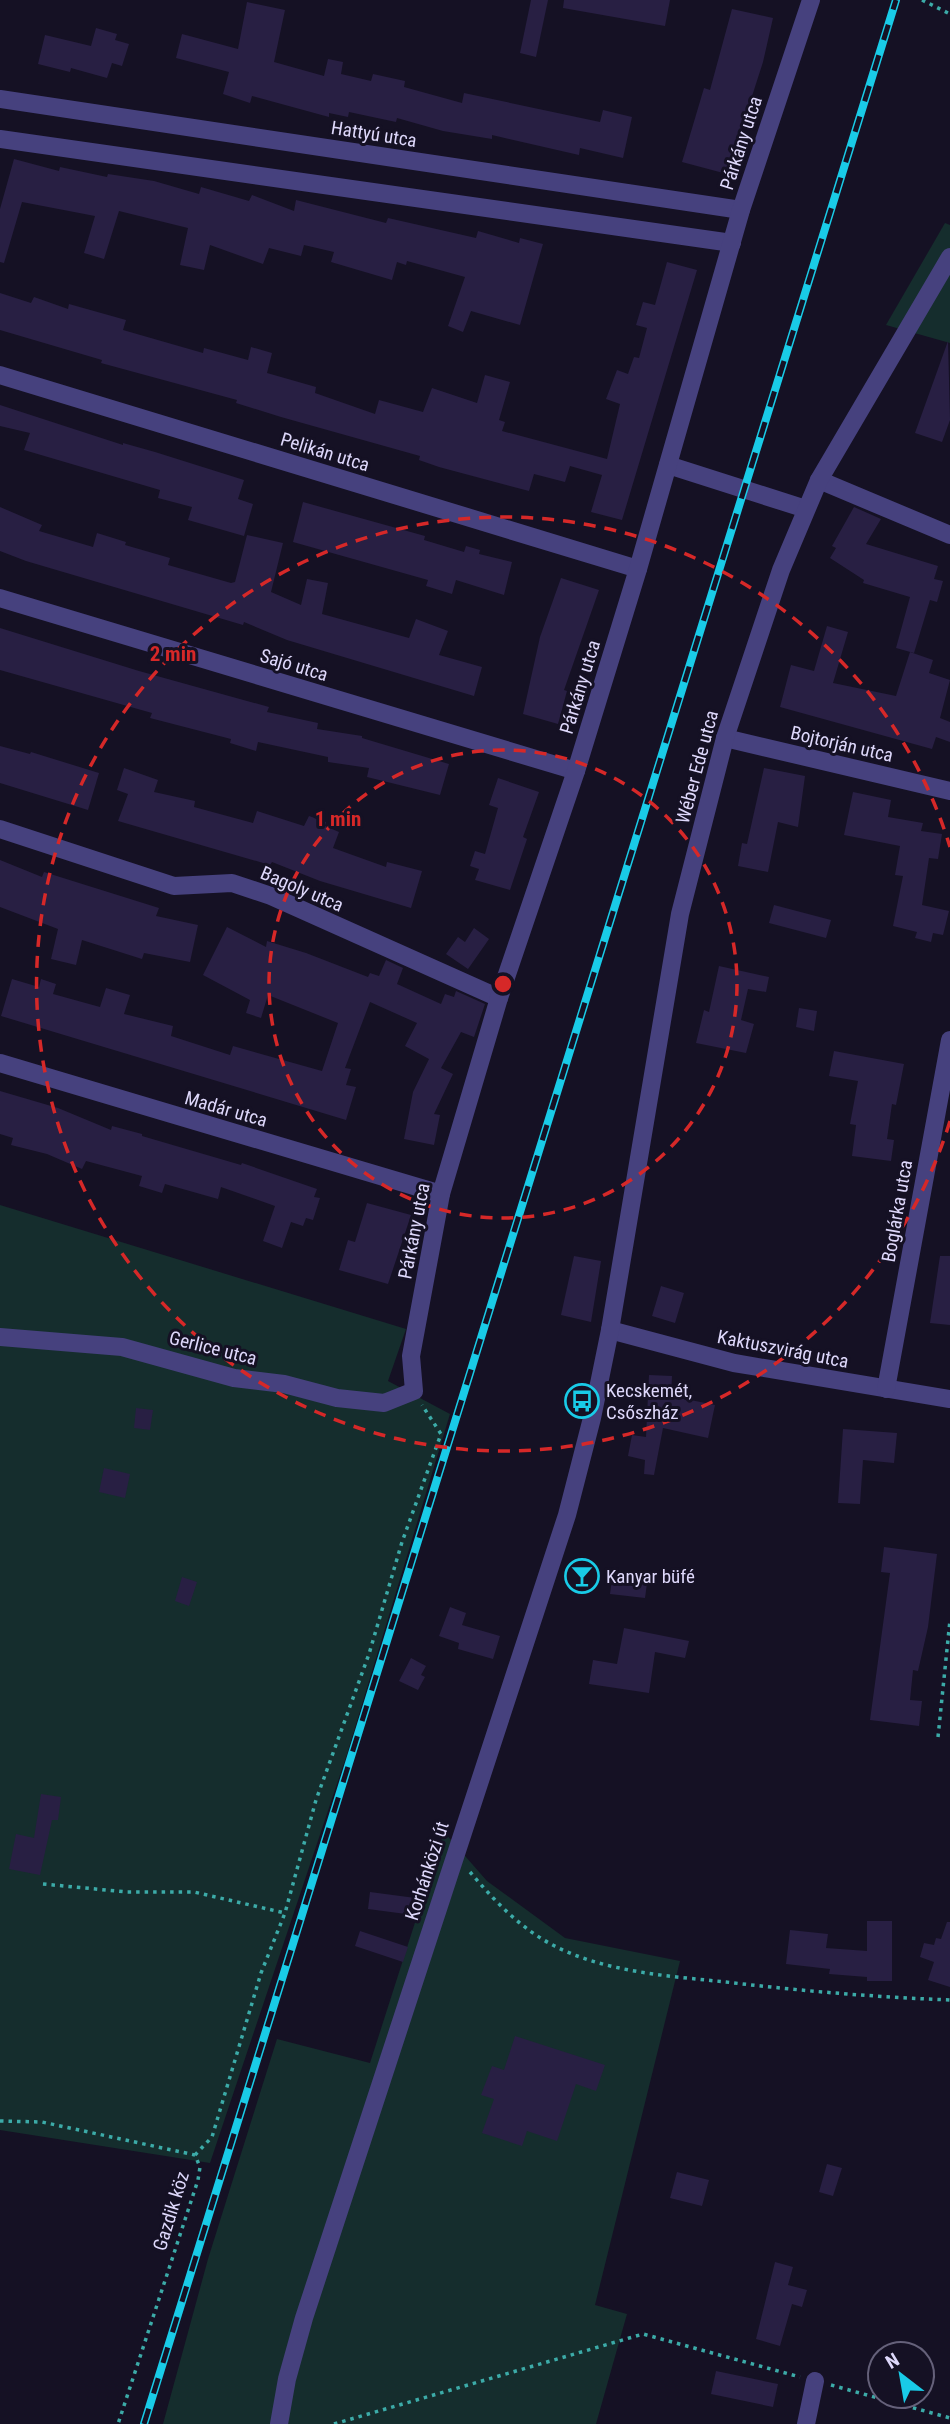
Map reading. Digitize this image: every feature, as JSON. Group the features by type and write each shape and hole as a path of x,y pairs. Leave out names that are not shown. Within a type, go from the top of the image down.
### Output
{"street":[{"name":"Párkány utca","path":"414,1391 411,1356 441,1194 499,998 576,771 638,569 741,210 811,0"},
{"name":"Hattyú utca","path":"0,99 741,210"},
{"path":"0,139 732,243"},
{"name":"Wéber Ede utca","path":"610,1330 680,914 725,738 781,570 806,509 820,480 948,263"},
{"name":"Pelikán utca","path":"0,375 638,569"},
{"path":"668,465 806,509"},
{"path":"820,480 950,535"},
{"name":"Sajó utca","path":"0,598 576,771"},
{"name":"Bojtorján utca","path":"725,738 950,790"},
{"name":"Bagoly utca","path":"0,829 174,886 232,883 271,896 499,998"},
{"name":"Boglárka utca","path":"886,1389 950,1040"},
{"name":"Madár utca","path":"0,1063 441,1194"},
{"name":"Kaktuszvirág utca","path":"610,1330 734,1363 950,1399"},
{"name":"Korhánközi út","path":"279,2424 286,2379 304,2318 567,1515 592,1419 610,1330"},
{"name":"Gerlice utca","path":"0,1337 122,1347 234,1378 284,1384 337,1398 384,1403 414,1391"},
{"path":"806,2424 815,2381"}],"path":[{"path":"922,0 950,14"},
{"path":"195,2155 212,2137 261,1973 285,1913 316,1800 369,1654 402,1542 441,1434 414,1391"},
{"path":"938,1737 950,1620"},
{"path":"455,1855 498,1905 548,1943 588,1960 676,1977 855,1997 950,2000"},
{"path":"43,1884 127,1892 194,1892 285,1913"},
{"name":"Gazdik köz","path":"0,2121 42,2122 195,2155 200,2168 198,2180 118,2424"},
{"path":"334,2424 643,2334 950,2418"}],"green space":[{"path":"945,223 950,225 950,343 886,325"},
{"path":"0,1205 406,1329 388,1381 450,1414 347,1754 210,2163 0,2130"},
{"path":"444,1832 487,1881 565,1938 680,1961 595,2305 627,2314 596,2424 163,2424 208,2259 277,2039 370,2063"}],"building":[{"path":"531,0 548,0 536,57 520,53"},
{"path":"564,0 670,0 665,26 563,8"},
{"path":"247,2 285,10 274,62 324,76 328,59 343,62 341,74 371,81 373,74 405,81 404,87 462,103 464,93 600,122 603,110 632,117 623,158 580,148 579,155 492,135 492,139 443,131 397,118 396,122 349,112 348,117 329,113 329,117 252,96 250,103 223,94 229,72 176,58 182,34 238,49"},
{"path":"732,9 773,18 763,62 727,174 682,162 704,88 710,90"},
{"path":"96,28 117,34 115,40 129,44 122,66 112,63 107,78 71,68 70,72 38,64 45,35 91,46"},
{"path":"14,159 59,171 60,167 107,177 108,174 154,181 199,194 201,187 249,201 252,195 294,211 296,200 386,223 388,218 476,238 478,231 519,243 520,238 543,244 520,325 471,311 463,332 448,326 465,277 407,261 406,265 397,262 392,280 331,262 334,252 304,245 301,256 269,248 263,264 210,245 204,270 180,265 188,228 119,211 104,259 84,253 95,216 22,202 4,263 0,262 0,209"},
{"path":"667,262 697,270 622,520 591,512 602,475 570,466 565,482 534,474 529,491 439,467 419,460 420,456 281,417 236,403 237,400 101,363 102,360 0,330 0,293 31,303 34,297 68,309 69,304 126,320 123,330 203,353 204,348 248,360 251,347 272,353 267,373 316,387 315,393 375,414 379,400 423,412 432,388 477,403 485,375 510,382 499,420 505,422 502,431 607,459 620,404 606,399 617,370 628,374 634,357 639,358 647,328 636,325 643,302 655,305"},
{"path":"948,341 950,420 942,442 915,433"},
{"path":"0,405 244,480 238,499 253,504 244,536 188,520 192,507 158,498 160,490 24,450 30,433 0,426"},
{"path":"303,502 425,536 424,540 464,552 466,546 480,550 479,554 512,562 504,595 456,580 452,594 426,586 428,580 293,542"},
{"path":"0,507 42,525 39,531 93,547 97,533 126,542 125,545 170,558 168,565 231,583 235,582 247,535 283,543 271,592 301,605 307,579 328,583 322,614 409,638 416,619 448,631 439,655 482,667 474,696 287,640 244,622 243,625 0,551"},
{"path":"854,507 881,519 866,544 938,566 934,579 943,581 937,602 930,600 914,653 896,648 910,597 863,583 864,580 830,558 836,548 832,546"},
{"path":"561,578 599,590 564,690 567,691 558,724 523,714 540,637"},
{"path":"827,626 848,632 833,683 896,696 910,652 933,660 929,673 950,680 940,718 950,722 950,742 936,737 932,749 780,707 791,665 814,671"},
{"path":"0,628 269,707 267,712 318,723 317,729 362,736 449,764 440,795 367,777 369,768 328,762 328,757 258,742 256,751 230,743 231,739 150,718 152,713 0,670"},
{"path":"0,746 30,754 31,752 99,773 88,810 0,783"},
{"path":"124,768 158,780 154,792 195,801 194,807 253,823 257,811 304,826 309,816 326,822 325,826 339,832 333,848 386,867 387,862 422,871 411,908 320,881 272,862 270,865 118,821 128,794 117,790"},
{"path":"764,768 805,776 798,827 778,822 768,872 738,866 742,843 747,844"},
{"path":"498,778 539,792 523,837 527,839 510,890 475,880 479,869 470,866 475,851 485,854 498,808 489,805"},
{"path":"853,792 891,800 888,817 923,823 921,831 942,834 938,859 929,858 922,905 949,911 943,935 933,933 931,942 915,938 917,932 893,926 903,876 895,875 900,846 844,835"},
{"path":"0,860 42,877 44,872 159,908 156,916 198,925 190,962 144,953 142,959 82,940 76,965 51,959 58,929 0,907"},
{"path":"774,905 831,920 826,938 769,923"},
{"path":"227,927 266,947 267,941 368,977 370,973 379,976 386,960 403,968 397,984 441,1004 445,994 454,997 456,991 485,1004 474,1037 461,1032 441,1068 453,1074 434,1114 440,1115 434,1145 404,1139 413,1092 429,1059 405,1046 417,1023 370,1002 345,1068 351,1069 346,1085 356,1087 346,1120 1,1016 12,979 39,987 41,979 56,984 53,994 100,1007 106,988 130,995 124,1014 173,1026 171,1036 230,1055 233,1046 322,1071 338,1023 268,995 261,1018 246,1013 250,1000 203,975"},
{"path":"474,928 489,939 468,969 446,954 458,937 465,942"},
{"path":"719,966 769,977 766,992 748,989 741,1020 754,1024 746,1053 696,1043 704,1010 709,1012"},
{"path":"799,1008 817,1011 814,1031 796,1027"},
{"path":"834,1051 904,1064 896,1105 892,1104 887,1139 894,1140 891,1161 852,1156 856,1125 850,1124 858,1081 829,1076"},
{"path":"0,1091 58,1108 111,1130 112,1126 142,1134 241,1165 242,1163 317,1189 314,1197 320,1198 313,1220 306,1218 303,1226 291,1222 282,1248 263,1241 275,1206 221,1187 218,1199 165,1184 162,1193 139,1186 142,1176 86,1161 82,1169 47,1154 11,1145 13,1138 0,1134"},
{"path":"367,1203 411,1215 388,1284 339,1270 348,1240 355,1242"},
{"path":"574,1256 601,1261 591,1322 561,1315"},
{"path":"940,1256 950,1256 950,1325 930,1323"},
{"path":"661,1286 684,1293 675,1323 652,1316"},
{"path":"649,1375 672,1376 671,1396 715,1405 708,1438 663,1428 654,1475 644,1474 645,1460 628,1456 632,1435 646,1437"},
{"path":"136,1408 153,1410 150,1430 134,1428"},
{"path":"843,1429 897,1433 894,1463 863,1460 860,1504 838,1503"},
{"path":"104,1468 130,1474 125,1498 99,1492"},
{"path":"884,1547 937,1554 928,1627 918,1671 913,1670 910,1700 922,1701 919,1726 870,1720 890,1573 881,1572"},
{"path":"613,1572 648,1576 645,1598 610,1594"},
{"path":"182,1577 197,1582 189,1606 175,1601"},
{"path":"450,1607 466,1613 462,1625 500,1636 493,1659 458,1649 459,1643 439,1636"},
{"path":"624,1628 689,1641 685,1658 655,1652 649,1693 589,1684 593,1660 617,1664"},
{"path":"411,1658 426,1666 421,1675 425,1677 418,1690 399,1681"},
{"path":"41,1794 61,1797 58,1820 52,1820 40,1875 9,1869 16,1834 34,1838"},
{"path":"370,1892 423,1899 421,1916 368,1909"},
{"path":"867,1921 892,1921 892,1981 867,1981 867,1977 829,1974 830,1969 786,1964 790,1930 828,1934 826,1948 867,1951"},
{"path":"947,1922 950,1922 950,1987 928,1980 934,1962 920,1957 924,1943 934,1945 936,1938 941,1939"},
{"path":"360,1931 408,1947 403,1962 355,1946"},
{"path":"515,2036 605,2065 596,2091 576,2084 557,2141 527,2131 522,2146 482,2133 494,2099 481,2095 492,2066 504,2070"},
{"path":"827,2164 842,2168 833,2196 819,2192"},
{"path":"677,2172 709,2180 702,2206 670,2198"},
{"path":"775,2262 793,2267 788,2285 807,2290 802,2307 792,2304 780,2346 756,2339"},
{"path":"716,2371 778,2384 773,2407 711,2394"}],"railway":[{"path":"144,2424 896,0"}],"place":[{"name":"Kecskemét, Csőszház","path":"582,1401"},
{"name":"Kanyar büfé","path":"582,1576"}]}
